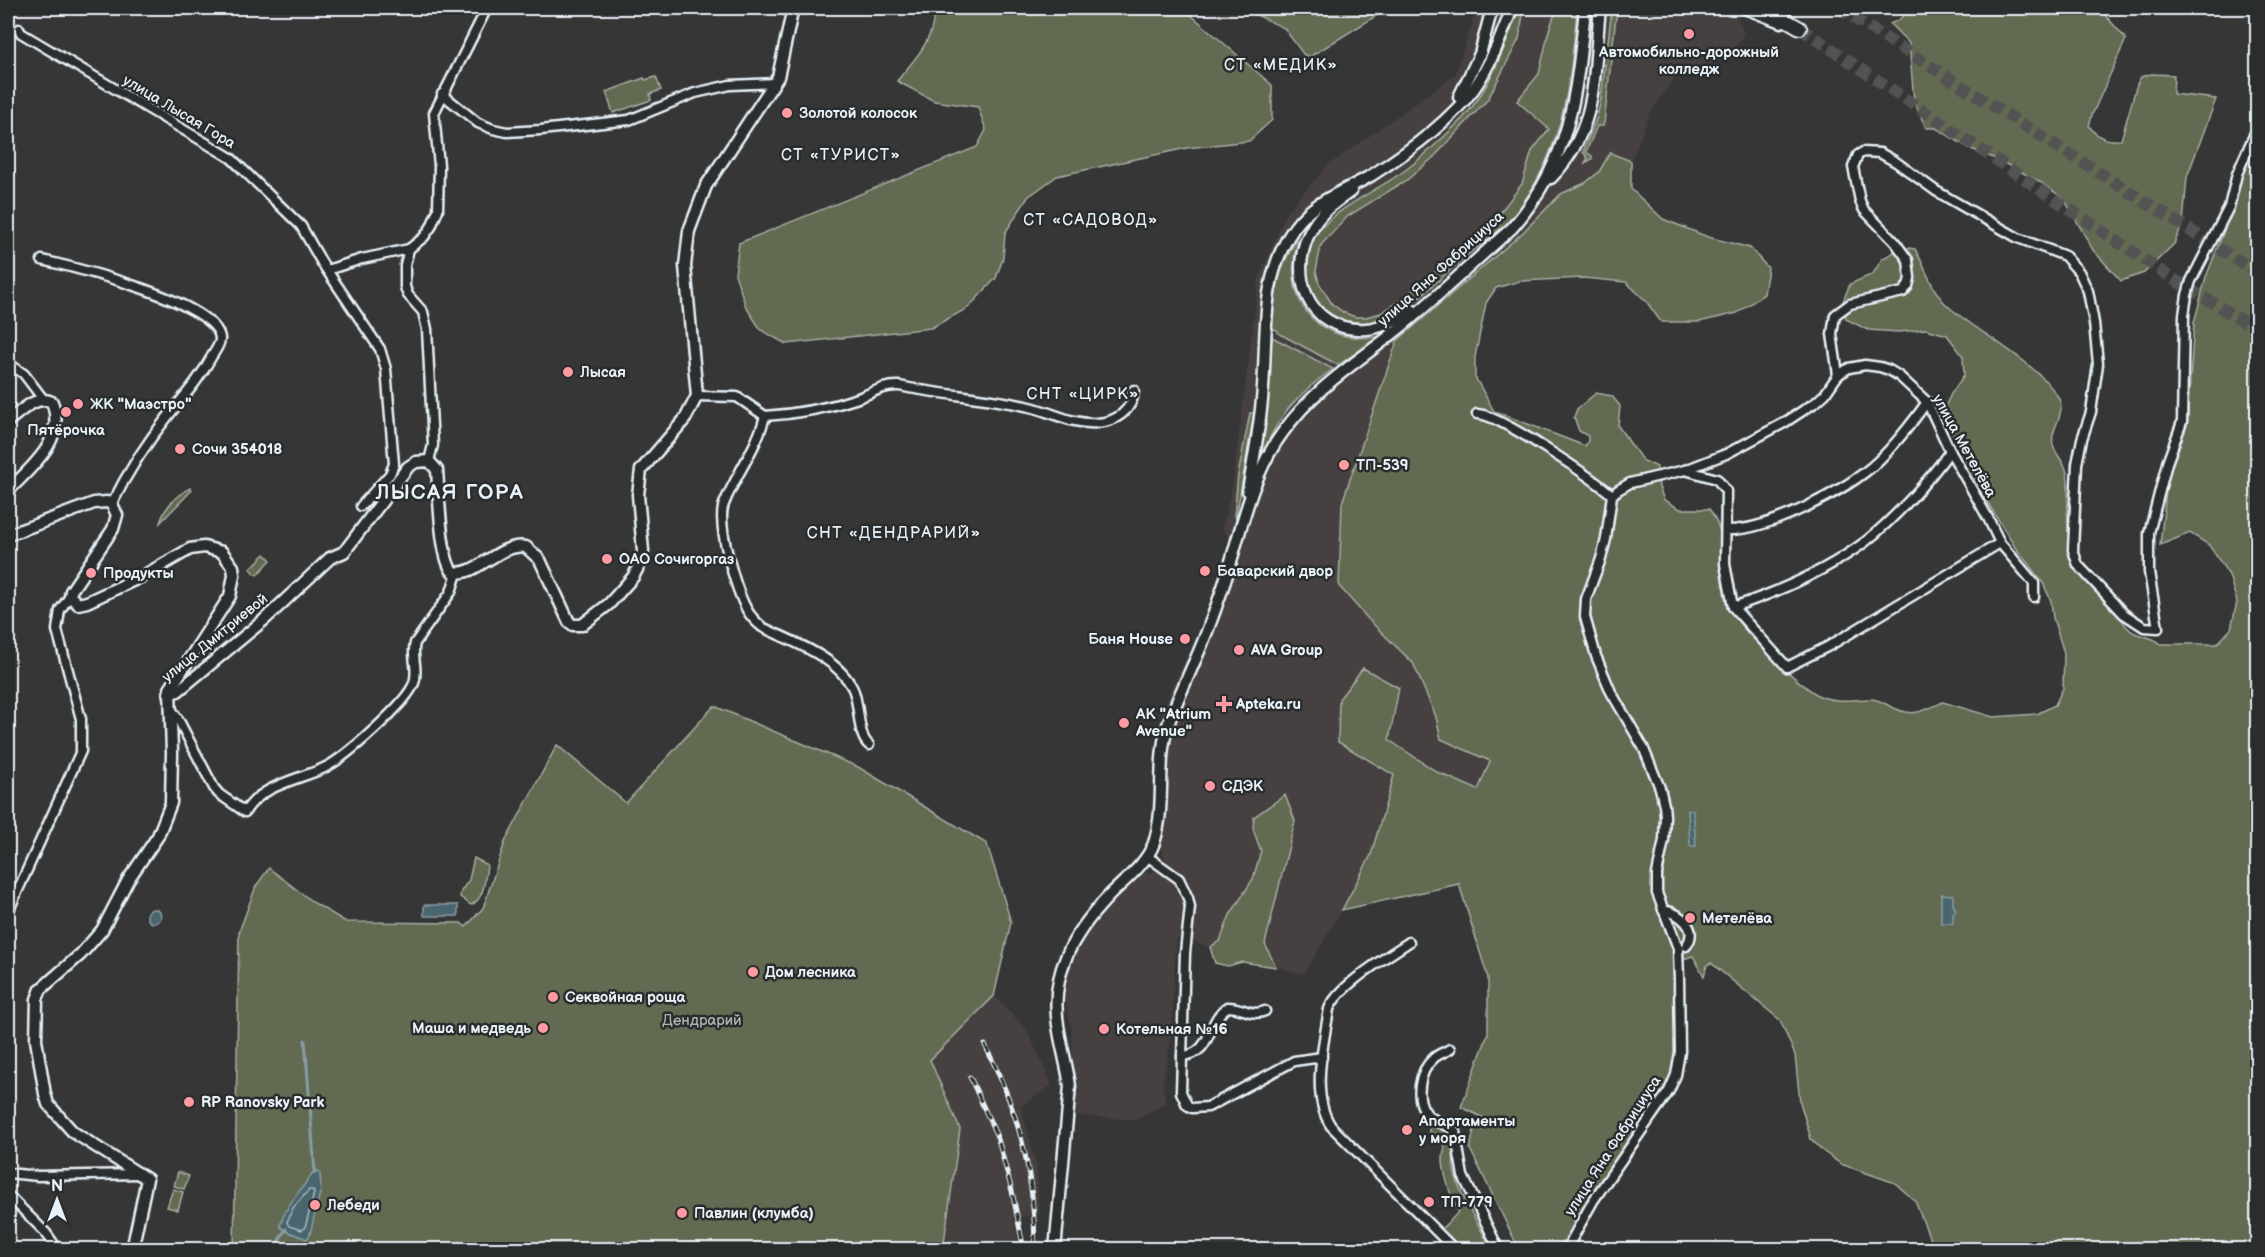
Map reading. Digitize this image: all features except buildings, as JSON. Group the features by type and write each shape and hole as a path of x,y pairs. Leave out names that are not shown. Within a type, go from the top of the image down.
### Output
{"main road":[{"path":"429,461 437,470 448,565 453,572 469,569 506,549 526,547 540,560 573,625 582,625 609,604 633,577 641,562 643,551 638,495 641,470 685,419 697,396 686,266 689,231 705,186 775,82 782,61 793,8"},
{"path":"1437,126 1465,88 1472,73 1480,54 1492,8"},
{"name":"улица Яна Фабрициуса","path":"1245,512 1261,407 1267,302 1279,253 1297,225 1325,198 1371,176 1418,143 1473,90 1512,8"},
{"name":"улица Яна Фабрициуса","path":"1055,1250 1070,1086 1057,1023 1058,978 1065,957 1076,939 1106,899 1147,856 1155,838 1161,812 1163,741 1216,606 1245,512 1262,469 1281,434 1320,388 1399,328 1512,228 1526,212 1560,153 1568,128 1580,61 1585,8"},
{"path":"1542,187 1571,155 1588,118 1593,95 1600,8"},
{"path":"1745,8 1800,28"},
{"path":"1765,8 1800,28"},
{"path":"1371,176 1332,205 1314,225 1307,237 1300,264 1300,275 1306,294 1318,312 1328,320 1338,326 1352,329 1382,326 1431,300"},
{"path":"8,421 36,401 43,399 52,402 55,409 53,437 44,454 8,491"},
{"name":"улица Дмитриевой","path":"143,1177 73,1132 48,1104 36,1040 37,999 41,989 81,954 102,930 128,880 158,836 171,803 172,753 169,693 178,691 264,620 330,558 345,552 408,467 416,462 429,461"},
{"path":"8,535 94,503 112,504 117,515 113,529 74,586 70,596 76,603 87,602 143,576 190,549 204,547 222,552 233,567 234,575 230,596 173,682 169,693"},
{"path":"132,1250 143,1177"}],"street":[{"path":"327,270 362,259 409,249 424,237 431,227 438,210 439,166 434,113 488,8"},
{"name":"улица Лысая Гора","path":"19,29 21,33 231,158 301,225 327,270 380,349 387,369 394,464 390,474 361,506"},
{"path":"442,94 478,123 507,132 629,120 695,93 730,85 775,82"},
{"path":"1682,947 1663,910 1657,892 1657,874 1664,840 1665,816 1660,788 1643,747 1611,692 1596,656 1585,617 1586,599 1601,559 1612,495 1630,483 1685,470 1726,454 1784,423 1825,394 1838,375 1833,334 1835,315 1850,304 1903,292 1910,278 1908,260 1862,206 1853,167 1858,155 1863,152 1880,153 1936,191 2009,232 2065,256 2079,272 2088,291 2098,364 2091,412 2077,464 2073,550 2078,565 2124,614 2144,627 2158,628 2149,572 2150,533 2167,462 2182,423 2184,315 2187,295 2229,207 2237,174 2258,126"},
{"path":"409,249 404,270 405,287 408,295 423,312 427,329 433,445 429,461"},
{"path":"42,260 167,297 197,312 214,326 219,336 219,344 200,379 168,416 112,504"},
{"path":"8,363 24,374 43,399"},
{"name":"улица Метелёва","path":"1838,375 1856,366 1865,365 1890,370 1927,402 1950,451 2000,543 2034,583 2034,597"},
{"path":"697,396 737,397 765,416 821,407 859,398 892,386 1032,407 1084,423 1099,423 1113,420 1122,414 1132,403 1134,390"},
{"path":"1727,530 1739,530 1774,521 1845,486 1876,463 1898,440 1927,402"},
{"path":"1477,414 1486,415 1522,434 1598,482 1612,495"},
{"path":"765,416 752,452 724,504 722,514 724,533 737,586 754,621 818,655 844,675 858,702 863,738 869,745"},
{"path":"1733,608 1764,597 1820,570 1864,542 1923,484 1950,451"},
{"path":"1685,470 1712,477 1721,484 1726,492 1725,564 1733,608 1787,667 1829,646 2000,543"},
{"path":"170,707 214,788 245,812 249,804 271,790 325,768 345,756 408,695 416,676 415,643 451,592 457,573"},
{"path":"8,912 81,751 81,719 57,630 60,610 70,596"},
{"path":"1147,856 1179,879 1190,907 1185,953 1180,1071 1182,1097 1188,1105 1208,1107 1294,1061 1322,1057"},
{"name":"улица Яна Фабрициуса","path":"1566,1250 1593,1202 1669,1091 1676,1075 1680,1052 1682,947 1691,939 1691,930 1680,916 1663,910"},
{"path":"1409,942 1336,996 1329,1010 1322,1057 1320,1097 1325,1118 1331,1126 1455,1250"},
{"path":"1182,1056 1191,1056 1202,1048 1219,1014 1227,1008 1239,1008 1256,1014 1265,1011"},
{"path":"1450,1049 1435,1056 1427,1065 1421,1083 1422,1106 1430,1117 1455,1131 1463,1176 1499,1250"},
{"path":"8,1173 38,1176 143,1177"},
{"path":"8,1195 46,1233 58,1250"}],"shaded area":[{"path":"1477,8 1734,8 1744,34 1729,57 1673,79 1650,113 1631,161 1610,153 1599,172 1585,183 1561,194 1520,235 1397,341 1342,503 1339,586 1369,620 1413,663 1436,717 1441,739 1490,761 1479,790 1437,772 1389,740 1399,689 1363,668 1394,775 1371,855 1304,974 1276,967 1265,944 1295,822 1253,829 1261,851 1253,879 1230,915 1220,941 1210,947 1176,938 1171,1041 1162,1085 1166,1102 1135,1120 1072,1115 1074,1071 1071,1026 1065,1000 1067,977 1075,951 1112,903 1142,874 1167,869 1152,809 1157,737 1172,686 1215,605 1232,541 1222,529 1233,482 1259,278 1286,213 1327,166 1455,75"},
{"path":"994,996 1027,1030 1052,1085 1021,1106 1037,1168 1039,1215 1013,1217 1021,1249 943,1249 960,1129 930,1060"}],"green space":[{"path":"934,8 1183,8 1272,85 1272,120 1249,141 1187,148 1057,176 1028,197 1005,233 1003,258 996,278 968,308 931,328 786,344 761,330 746,307 735,274 739,243 977,147 986,130 978,107 934,101 897,81 928,39"},
{"path":"1242,8 1389,8 1311,56 1304,55 1284,28"},
{"path":"1519,8 1524,8 1519,39 1488,99 1434,157 1407,180 1348,216 1321,245 1316,271 1319,283 1332,304 1343,312 1355,317 1381,313 1427,279 1496,218 1522,184 1532,151 1549,129 1517,101 1539,74 1549,30 1557,8 1577,8 1573,52 1562,116 1548,158 1527,197 1504,226 1421,296 1401,309 1379,320 1364,323 1349,322 1330,314 1316,300 1306,270 1308,249 1318,232 1352,203 1415,163 1462,119 1489,81"},
{"path":"1612,8 1617,8 1604,123 1603,126 1597,126 1586,152 1592,156 1592,159 1585,163 1588,158 1583,152 1597,117 1601,99"},
{"path":"1910,8 2099,8 2126,39 2089,126 2099,136 2107,139 2121,140 2141,77 2151,74 2174,75 2173,94 2216,99 2187,177 2183,223 2174,244 2144,273 2121,281 2093,250 2064,199 2037,180 1969,148 1936,128 1926,128 1914,101 1909,43 1890,24 1899,20"},
{"path":"656,77 661,90 650,94 651,100 613,113 606,92 644,78 645,80"},
{"path":"2257,127 2257,1249 1934,1249 1915,1201 1895,1183 1841,1164 1811,1139 1800,1102 1795,1055 1780,1020 1711,963 1707,965 1704,976 1693,956 1683,959 1685,1055 1680,1077 1669,1102 1616,1173 1571,1249 1519,1249 1470,1149 1474,1129 1484,1118 1461,1107 1488,1034 1488,978 1459,884 1342,910 1371,855 1394,775 1338,742 1339,699 1363,668 1399,688 1389,740 1437,772 1478,790 1490,761 1441,739 1436,717 1413,663 1369,620 1339,586 1342,503 1397,341 1520,235 1561,194 1585,183 1599,172 1610,153 1631,161 1631,189 1663,219 1708,237 1750,248 1768,268 1764,294 1737,313 1699,322 1661,322 1646,301 1626,282 1583,278 1520,281 1496,288 1486,303 1475,357 1475,377 1494,411 1585,446 1588,436 1579,431 1574,417 1577,409 1596,393 1612,396 1620,406 1618,426 1642,460 1657,467 1659,487 1664,500 1680,509 1709,509 1715,518 1721,537 1724,587 1738,621 1777,662 1822,697 1834,700 1873,699 1910,713 1922,711 1943,702 1993,717 2037,714 2055,705 2063,688 2064,653 2053,618 2051,601 2043,583 2015,547 1981,492 1944,409 1964,375 1963,356 1947,335 1926,329 1899,332 1868,330 1846,319 1843,301 1850,284 1873,274 1882,259 1902,247 1915,249 1943,301 2022,360 2049,384 2058,397 2061,409 2052,439 2067,473 2068,520 2073,558 2085,579 2111,604 2126,626 2135,633 2161,644 2217,644 2231,629 2237,602 2229,575 2209,545 2190,533 2160,545 2169,464 2187,424 2194,323 2206,277 2226,226 2235,180"},
{"path":"1300,236 1293,269 1300,300 1308,313 1319,324 1333,332 1351,337 1379,337 1338,365 1278,333 1272,327 1274,303 1282,268"},
{"path":"1272,337 1333,369 1285,412 1260,460 1267,414"},
{"path":"1250,413 1254,413 1236,518 1234,516 1238,475"},
{"path":"190,488 192,490 160,523 171,503"},
{"path":"265,554 271,560 257,575 250,569"},
{"name":"Дендрарий","path":"714,706 858,767 987,844 1011,922 994,996 930,1060 960,1129 943,1249 234,1250 239,932 256,886 269,868 314,903 346,922 461,923 466,927 483,908 505,842 557,745 626,803"},
{"path":"1285,795 1295,821 1265,944 1276,967 1242,962 1228,966 1215,963 1210,947 1220,941 1230,915 1253,879 1261,851 1253,829 1254,817"},
{"path":"474,858 487,865 482,893 471,905 460,897 461,891 469,880"},
{"path":"1431,1126 1451,1137 1454,1170 1461,1191 1492,1249 1456,1249 1439,1233 1458,1211 1445,1176 1444,1142 1429,1131"},
{"path":"178,1172 189,1176 184,1189 174,1186"},
{"path":"173,1189 183,1192 178,1210 167,1207"}],"water":[{"path":"1688,810 1693,810 1696,846 1690,846"},
{"path":"1941,894 1953,895 1953,905 1956,910 1953,913 1953,923 1941,923"},
{"path":"424,905 458,905 458,916 424,916"},
{"path":"154,909 159,911 161,916 159,921 154,923 149,921 147,916 149,911"},
{"path":"317,1170 320,1174 321,1189 307,1239 286,1231 280,1226 290,1204 313,1172"}],"waterway":[{"path":"305,1040 315,1173"},
{"path":"273,1250 286,1229"}],"tunnel":[{"path":"1838,8 2258,273"},
{"path":"1800,28 2170,277 2258,330"}],"railway":[{"path":"985,1045 1007,1095 1023,1144 1032,1195 1035,1250"},
{"path":"970,1077 998,1139 1024,1250"}],"place":[{"name":"Автомобильно-дорожный колледж","path":"1689,34"},
{"name":"Золотой колосок","path":"787,113"},
{"name":"Лысая","path":"568,372"},
{"name":"ЖК \"Маэстро\"","path":"78,404"},
{"name":"Пятёрочка","path":"66,412"},
{"name":"Сочи 354018","path":"180,449"},
{"name":"ТП-539","path":"1344,465"},
{"name":"ОАО Сочигоргаз","path":"607,559"},
{"name":"Баварский двор","path":"1205,571"},
{"name":"Продукты","path":"91,573"},
{"name":"Баня House","path":"1185,639"},
{"name":"AVA Group","path":"1239,650"},
{"name":"Apteka.ru","path":"1224,704"},
{"name":"АК \"Atrium Avenue\"","path":"1124,723"},
{"name":"СДЭК","path":"1210,786"},
{"name":"Метелёва","path":"1690,918"},
{"name":"Дом лесника","path":"753,972"},
{"name":"Секвойная роща","path":"553,997"},
{"name":"Маша и медведь","path":"543,1028"},
{"name":"Котельная №16","path":"1104,1029"},
{"name":"RP Ranovsky Park","path":"189,1102"},
{"name":"Апартаменты у моря","path":"1407,1130"},
{"name":"ТП-779","path":"1429,1202"},
{"name":"Лебеди","path":"315,1205"},
{"name":"Павлин (клумба)","path":"682,1213"}],"district":[{"name":"СТ «МЕДИК»","path":"1281,65"},
{"name":"СТ «ТУРИСТ»","path":"841,155"},
{"name":"СТ «САДОВОД»","path":"1091,220"},
{"name":"СНТ «ЦИРК»","path":"1083,394"},
{"name":"ЛЫСАЯ ГОРА","path":"450,492"},
{"name":"СНТ «ДЕНДРАРИЙ»","path":"894,533"}]}
